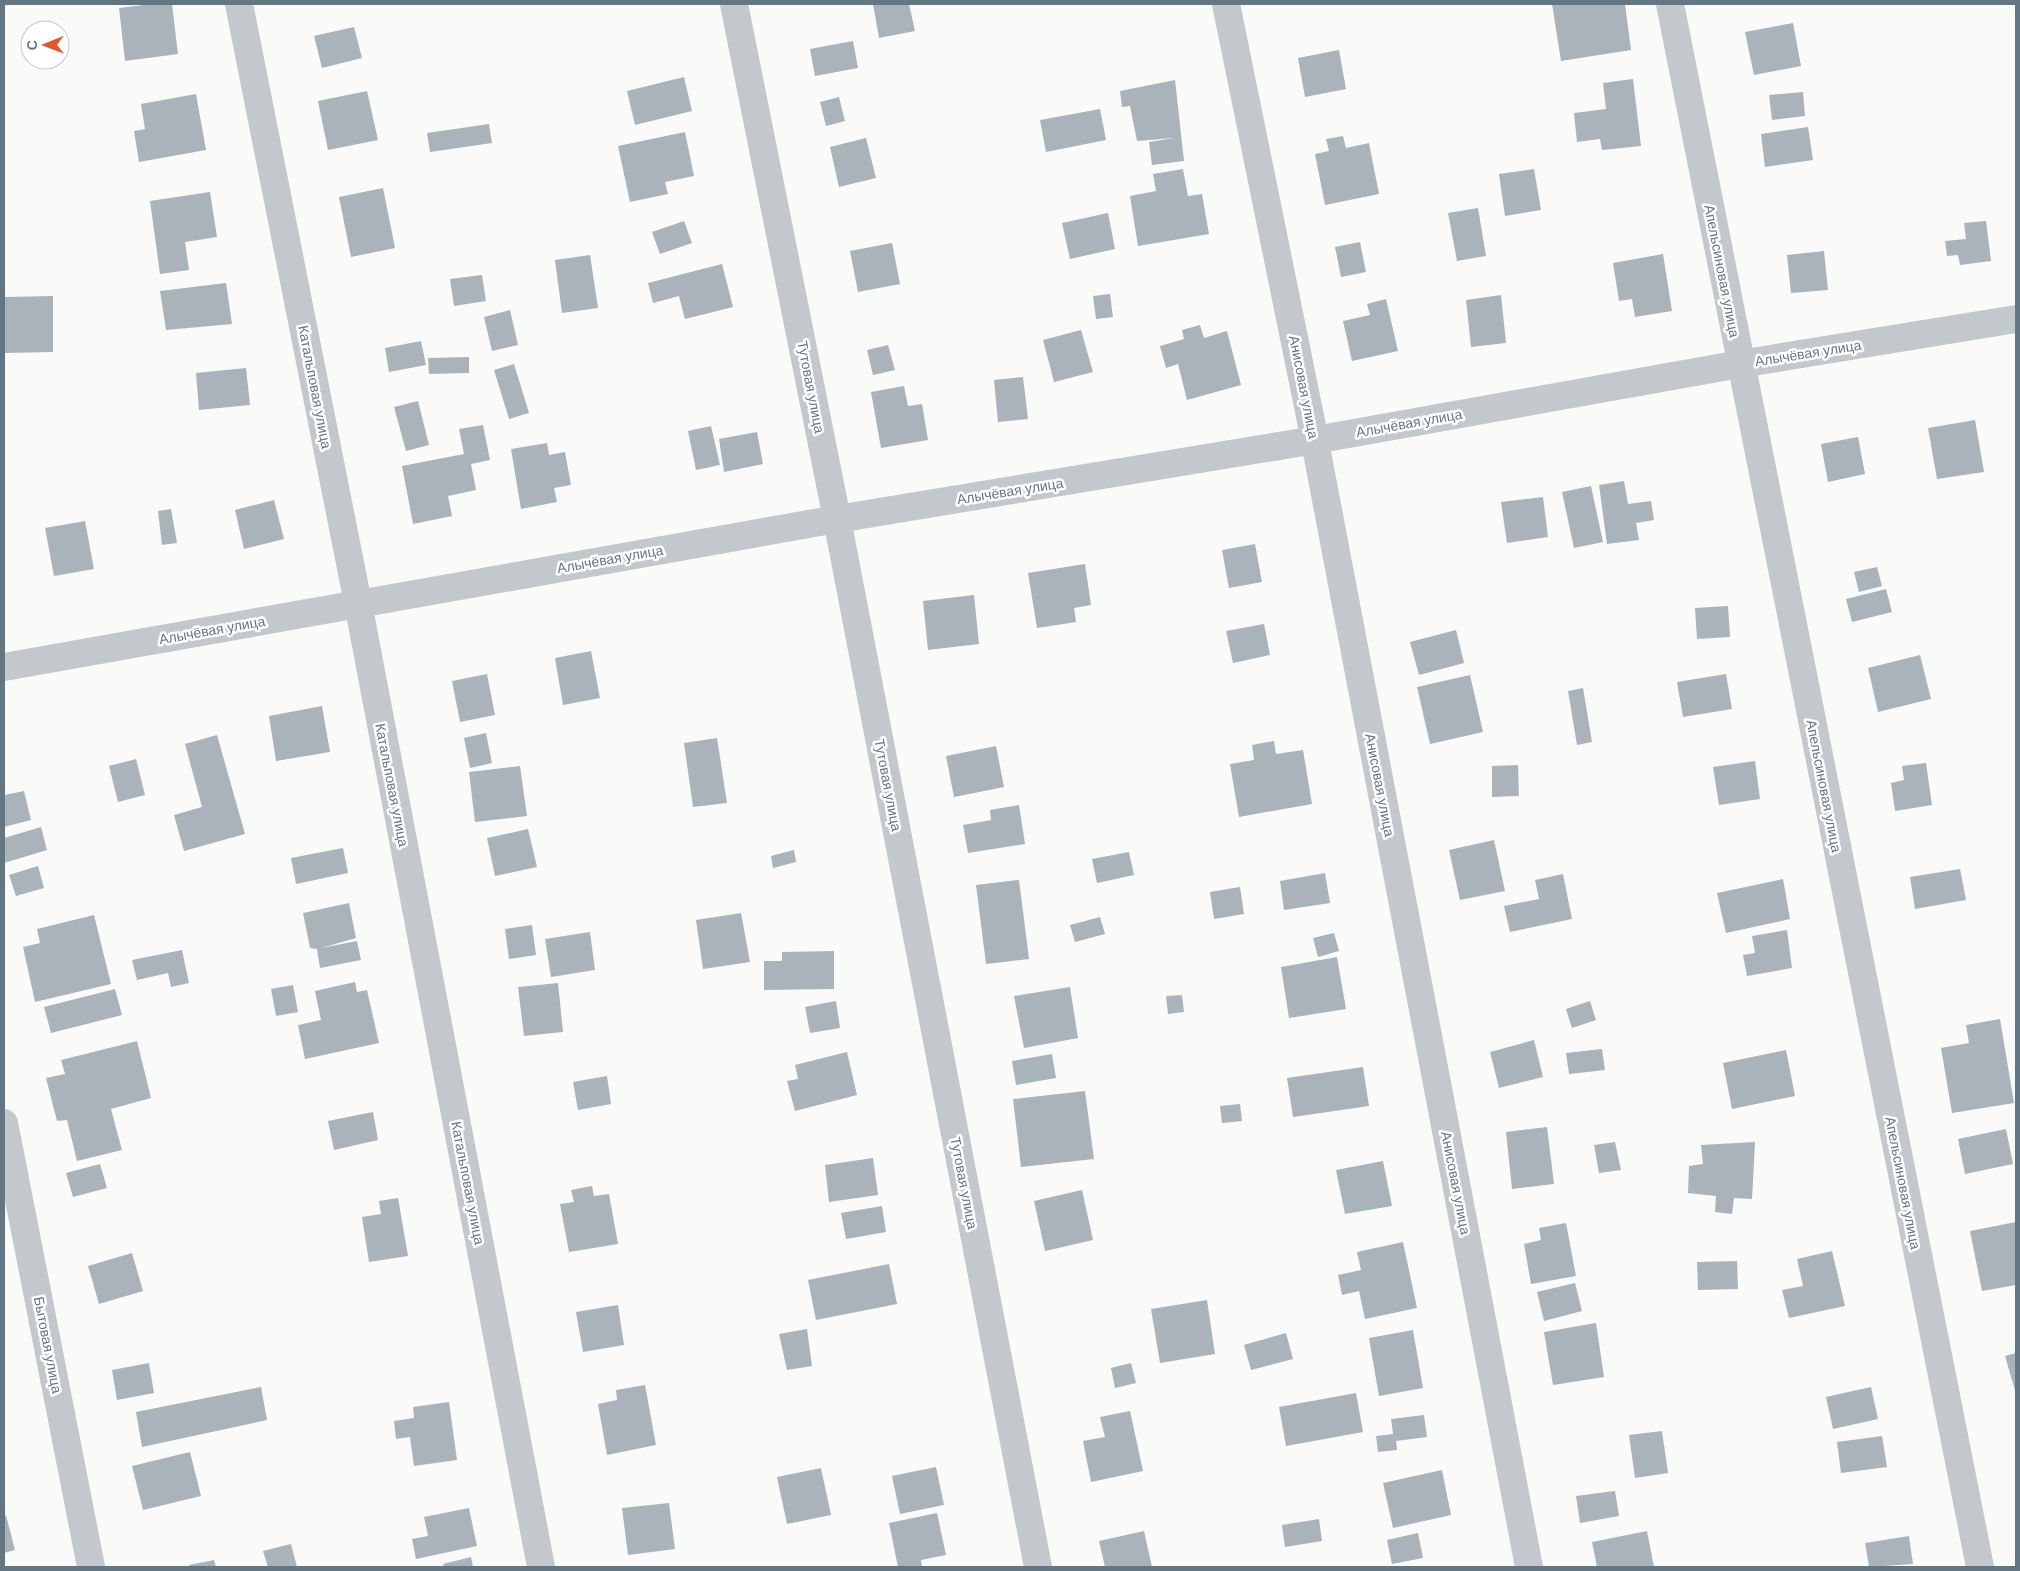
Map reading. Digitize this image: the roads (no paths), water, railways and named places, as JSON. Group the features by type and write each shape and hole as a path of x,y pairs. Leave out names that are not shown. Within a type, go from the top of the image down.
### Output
{"street":[{"name":"Катальповая улица","path":"239,4 358,603 541,1567"},
{"name":"Тутовая улица","path":"734,4 837,519 1038,1567"},
{"name":"Анисовая улица","path":"1226,4 1314,440 1530,1567"},
{"name":"Апельсиновая улица","path":"1670,4 1980,1567"},
{"name":"Алычёвая улица","path":"4,667 837,519 1314,440 1740,364 2016,319"},
{"name":"Бытовая улица","path":"4,1123 91,1567"}]}
